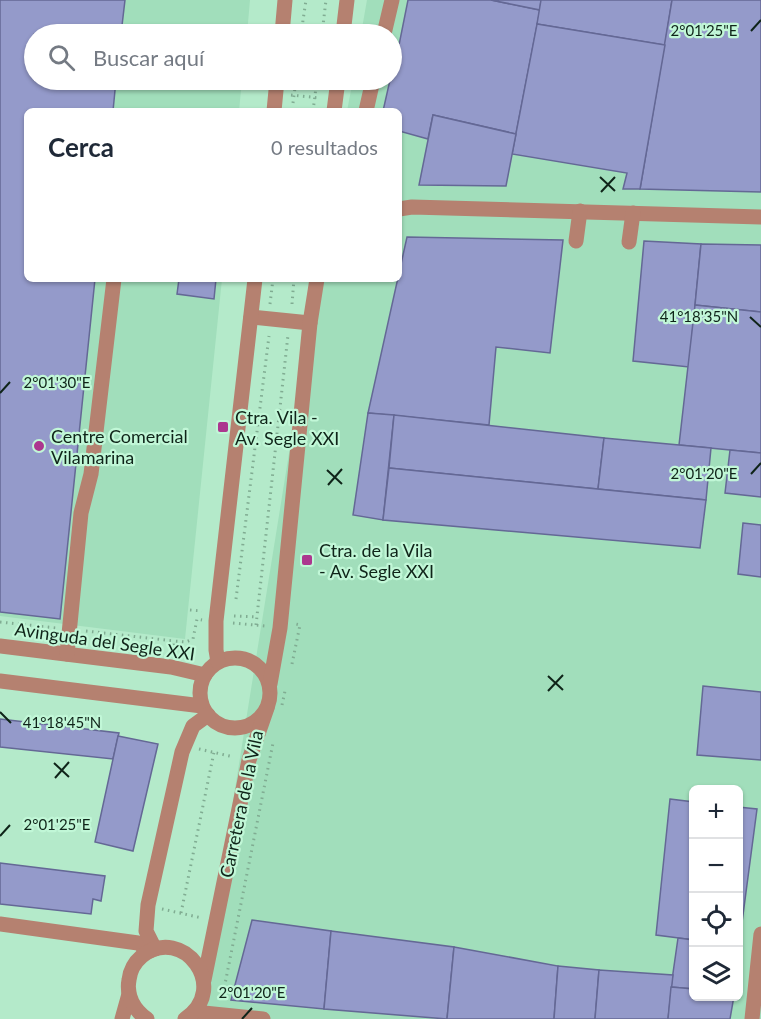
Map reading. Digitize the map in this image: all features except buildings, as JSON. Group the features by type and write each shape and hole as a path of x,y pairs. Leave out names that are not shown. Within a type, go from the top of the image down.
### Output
{"street":[{"path":"283,24 285,0"},
{"path":"344,24 347,0"},
{"path":"386,24 392,0"},
{"path":"275,108 280,90"},
{"path":"329,105 334,90"},
{"path":"367,108 371,90"},
{"path":"403,206 761,217"},
{"path":"576,241 580,212"},
{"path":"628,242 633,213"},
{"path":"67,654 81,513 92,474 114,282"},
{"path":"218,662 216,621 255,282"},
{"path":"270,684 262,670 249,660 234,657 218,662 205,675 200,690 205,710 215,722 234,728 254,723 274,709 270,700 270,684 279,628 310,323 317,282"},
{"path":"250,317 310,323"},
{"name":"Avinguda del Segle XXI","path":"0,646 171,667 205,675"},
{"path":"0,681 205,710"},
{"name":"Carretera de la Vila","path":"190,1015 201,1000 249,760 274,709"},
{"path":"153,950 146,931 148,905 182,752 192,726 205,710"},
{"path":"0,924 138,943 153,950"},
{"path":"752,1019 761,934"},
{"path":"147,1019 135,1008 129,994 128,981 132,969 140,958 153,950 171,948 186,954 198,965 204,980"},
{"path":"122,1019 129,994"},
{"path":"190,1015 263,1019"}],"path":[{"path":"303,24 306,0"},
{"path":"323,24 326,0"},
{"path":"286,90 294,96 315,97 329,105"},
{"path":"293,103 295,90"},
{"path":"313,108 316,90"},
{"path":"270,304 273,282"},
{"path":"224,622 256,625 294,282"},
{"path":"236,605 269,336"},
{"path":"190,610 204,611"},
{"path":"225,615 257,617"},
{"path":"288,622 300,625 291,666"},
{"path":"172,651 174,641 186,642 193,639 197,623"},
{"path":"274,709 286,687"},
{"name":"Carretera de la Vila","path":"221,1004 274,742"},
{"path":"196,748 242,758"},
{"path":"181,913 214,752"},
{"path":"160,908 206,918"}],"shaded area":[{"path":"0,0 250,0 248,24 24,24 24,90 241,90 239,108 24,108 24,282 222,282 185,639 0,616"},
{"path":"367,0 761,0 761,1019 198,1019 317,282 402,282 402,108 348,108 351,90 402,90 402,24 363,24"}],"place":[{"name":"Ctra. Vila - Av. Segle XXI","path":"223,427"},
{"name":"Centre Comercial Vilamarina","path":"39,446"},
{"name":"Ctra. de la Vila - Av. Segle XXI","path":"307,560"}]}
